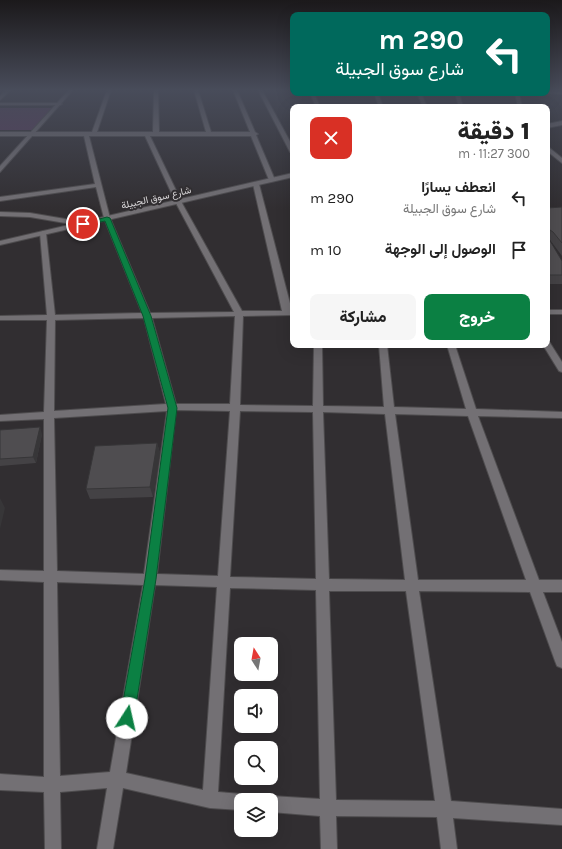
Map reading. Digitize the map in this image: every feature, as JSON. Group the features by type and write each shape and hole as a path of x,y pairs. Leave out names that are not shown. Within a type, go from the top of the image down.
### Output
{"street":[{"path":"0,170 38,130"},
{"path":"94,134 95,130"},
{"path":"152,130 152,134 179,202 239,314 235,408 210,800"},
{"path":"208,130 209,134"},
{"path":"252,130 272,180"},
{"path":"281,130 290,146"},
{"path":"0,134 254,134"},
{"path":"86,134 107,218 147,316 172,408 150,579 106,849"},
{"path":"550,151 562,161"},
{"name":"شارع سوق الجبيلة","path":"0,243 290,177"},
{"path":"0,318 290,313 256,184"},
{"path":"0,199 99,185"},
{"path":"0,214 30,214 83,224"},
{"path":"44,233 51,318 49,416 53,849"},
{"path":"550,312 562,312"},
{"path":"318,348 318,409 329,849"},
{"path":"383,348 389,410 411,585 449,849"},
{"path":"452,348 472,413 562,661"},
{"path":"549,348 562,369"},
{"path":"0,418 172,408 389,410 562,415"},
{"path":"0,575 322,584 562,586"},
{"path":"0,782 53,785 117,779 210,800 234,802"},
{"path":"278,804 328,808 444,809 562,817"}],"shaded area":[{"path":"0,130 35,130 35,130"}],"building":[{"path":"562,207 562,243 550,230 550,208"},
{"path":"550,241 562,261 562,275 550,275"},
{"path":"40,427 33,457 0,459 0,430"},
{"path":"157,443 150,487 86,489 95,446"}],"route":[{"path":"83,224 107,218 147,316 172,408 150,579 127,718"}]}
